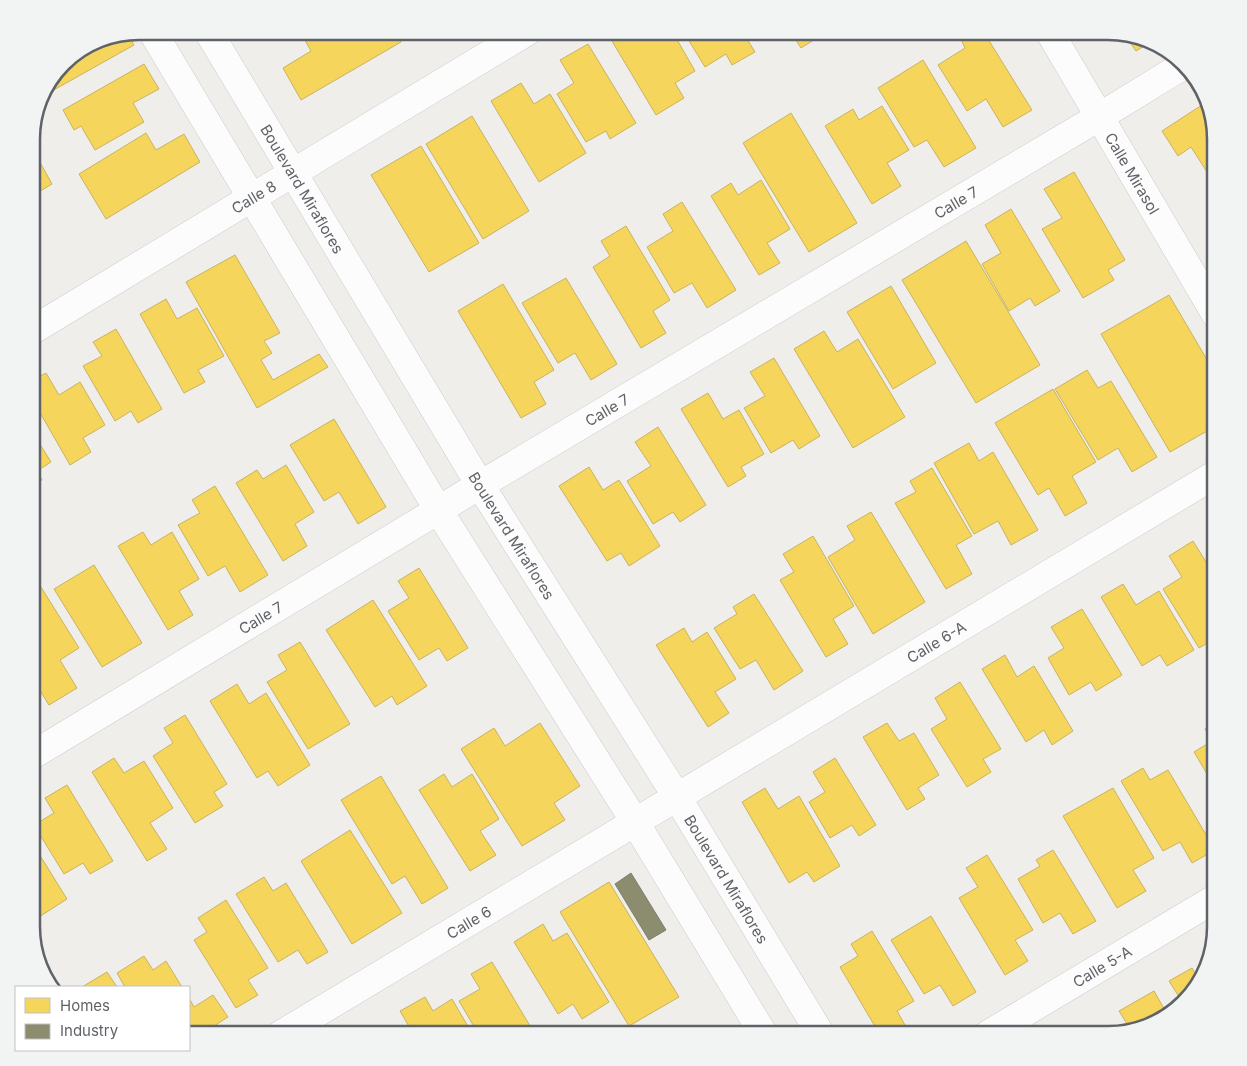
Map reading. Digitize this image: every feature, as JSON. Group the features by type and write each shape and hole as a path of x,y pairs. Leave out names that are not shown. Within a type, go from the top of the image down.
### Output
{"street":[{"name":"Boulevard Miraflores","path":"157,40 439,511 814,1026"},
{"name":"Boulevard Miraflores","path":"213,40 480,485 656,810 760,1026"},
{"name":"Calle 8","path":"40,326 513,40"},
{"name":"Calle Mirasol","path":"1054,40 1207,300"},
{"name":"Calle 7","path":"40,751 480,485 1099,118 1178,69"},
{"name":"Calle 6-A","path":"656,810 1207,479"},
{"name":"Calle 6","path":"295,1026 656,810"},
{"name":"Calle 5-A","path":"1002,1026 1207,903"}],"building: Homes":[{"path":"131,40 134,45 52,91 64,74 89,53 113,43"},
{"path":"305,40 400,40 401,42 301,100 283,68 311,51"},
{"path":"611,40 677,40 695,71 675,83 684,98 656,115"},
{"path":"688,40 748,40 755,52 732,65 726,54 705,67"},
{"path":"796,40 814,40 801,48"},
{"path":"961,40 989,40 1032,110 1003,127 986,99 967,111 938,65 965,48"},
{"path":"1130,43 1143,46 1136,51"},
{"path":"588,44 636,123 610,139 606,131 586,142 557,94 574,83 560,60"},
{"path":"923,60 976,148 944,167 927,140 914,147 878,88"},
{"path":"144,64 159,89 133,103 144,122 95,150 81,126 74,130 63,110"},
{"path":"521,83 534,104 550,94 586,153 539,182 491,101"},
{"path":"882,106 909,150 887,163 901,186 872,204 825,126 853,109 859,120"},
{"path":"1201,106 1207,132 1207,172 1191,147 1178,156 1162,131"},
{"path":"791,113 857,223 809,252 743,143"},
{"path":"472,116 529,211 483,239 426,144"},
{"path":"146,133 156,150 184,134 200,162 106,219 79,174"},
{"path":"421,146 479,243 429,272 371,175"},
{"path":"40,162 52,184 40,191"},
{"path":"1074,172 1125,260 1108,270 1114,280 1083,298 1042,229 1062,218 1044,189"},
{"path":"761,180 790,229 767,243 780,263 759,275 711,196 731,183 738,195"},
{"path":"682,202 736,290 707,308 692,283 674,293 647,247 673,231 663,214"},
{"path":"1011,209 1060,291 1035,306 1030,298 1009,311 982,264 1001,253 985,225"},
{"path":"626,226 670,300 653,311 666,333 641,348 593,267 610,256 601,241"},
{"path":"966,241 1040,365 976,403 902,280"},
{"path":"235,255 280,333 264,341 272,353 261,360 273,380 319,354 328,367 257,408 186,282"},
{"path":"566,278 617,364 591,380 575,353 558,363 522,303"},
{"path":"503,284 554,370 534,382 546,404 521,418 458,311"},
{"path":"891,286 936,363 893,389 847,312"},
{"path":"1169,295 1207,360 1207,431 1170,452 1101,334"},
{"path":"166,299 177,319 197,308 224,356 198,370 205,382 184,393 140,314"},
{"path":"116,329 162,409 138,423 131,411 115,421 83,366 102,356 93,342"},
{"path":"824,331 837,352 858,339 905,417 853,448 794,349"},
{"path":"774,358 820,436 799,449 793,440 771,453 744,408 765,396 750,372"},
{"path":"1087,370 1098,388 1111,381 1157,457 1132,472 1118,448 1098,460 1055,389"},
{"path":"46,373 59,395 80,382 105,425 83,438 91,452 70,465 40,413 40,376"},
{"path":"1053,389 1096,462 1072,476 1087,503 1065,516 1049,488 1038,495 995,423"},
{"path":"708,393 723,419 739,410 764,454 741,467 746,476 728,487 681,409"},
{"path":"334,419 386,507 358,524 339,492 324,501 290,445"},
{"path":"658,427 706,505 680,522 673,512 653,524 627,481 651,466 635,442"},
{"path":"969,443 979,461 993,452 1038,530 1011,545 998,521 974,534 934,463"},
{"path":"40,444 51,462 40,469"},
{"path":"286,465 314,512 295,524 307,546 283,561 236,483 257,470 263,479"},
{"path":"589,467 603,490 619,480 660,546 629,566 621,553 607,561 559,486"},
{"path":"932,468 972,536 956,545 972,574 946,589 895,503 916,492 910,481"},
{"path":"215,486 268,575 240,592 225,566 208,576 178,525 200,513 192,500"},
{"path":"871,512 925,602 873,634 828,557 855,540 847,526"},
{"path":"143,532 151,545 172,532 199,579 179,591 193,615 168,630 118,546"},
{"path":"813,536 854,606 833,619 848,644 826,657 780,580 794,572 783,554"},
{"path":"1193,541 1207,564 1207,643 1199,648 1163,589 1182,577 1169,556"},
{"path":"94,565 142,643 102,667 54,589"},
{"path":"419,568 468,648 447,661 439,648 419,660 388,611 409,598 398,581"},
{"path":"1123,584 1136,605 1159,591 1194,650 1167,666 1160,655 1142,666 1101,597"},
{"path":"40,585 79,648 60,660 77,688 49,705 40,690"},
{"path":"754,594 803,671 774,690 756,660 740,669 714,628 737,614 733,607"},
{"path":"373,600 427,686 397,705 392,696 375,707 326,630"},
{"path":"1082,609 1122,675 1096,691 1091,682 1069,695 1048,658 1064,648 1051,627"},
{"path":"684,628 692,642 707,632 736,679 715,692 729,713 708,727 656,645"},
{"path":"300,642 350,724 308,749 267,682 287,670 278,655"},
{"path":"1005,655 1017,677 1034,666 1073,731 1052,745 1044,730 1026,742 982,669"},
{"path":"960,682 1001,749 983,759 991,772 967,787 931,729 947,719 935,698"},
{"path":"237,684 249,704 266,693 310,765 278,786 268,771 257,778 210,701"},
{"path":"185,715 227,784 214,792 223,806 195,823 153,756 173,743 164,728"},
{"path":"540,723 580,786 554,803 565,820 522,846 461,749 494,728 505,746"},
{"path":"887,723 899,741 914,733 939,775 918,788 925,799 907,810 863,737"},
{"path":"1207,744 1207,774 1194,752"},
{"path":"114,758 124,773 144,761 173,808 150,823 167,849 147,861 92,772"},
{"path":"835,758 876,825 859,836 852,825 830,838 809,802 825,792 813,772"},
{"path":"1143,768 1150,780 1168,770 1207,836 1207,855 1192,863 1180,842 1163,851 1121,781"},
{"path":"444,774 452,787 472,774 499,819 480,831 496,855 470,871 419,790"},
{"path":"381,776 448,888 422,904 405,876 392,884 341,800"},
{"path":"67,785 113,861 90,874 83,863 64,874 40,835 40,821 54,813 45,798"},
{"path":"765,788 778,809 799,796 840,866 814,882 807,872 789,883 742,802"},
{"path":"1113,788 1154,858 1133,870 1146,891 1117,908 1063,816"},
{"path":"350,830 402,913 352,944 301,861"},
{"path":"1053,850 1096,921 1073,934 1060,913 1043,923 1018,879 1040,866 1036,860"},
{"path":"987,855 1033,930 1015,940 1028,961 1005,975 959,898 978,887 966,868"},
{"path":"40,856 67,899 40,916"},
{"path":"264,877 273,891 286,883 328,952 307,964 298,950 278,962 236,894"},
{"path":"609,882 679,997 629,1026 560,912"},
{"path":"226,900 268,968 248,980 258,995 236,1008 194,940 207,932 198,918"},
{"path":"931,916 976,992 953,1006 940,985 924,994 891,940"},
{"path":"543,924 553,941 567,933 609,1002 582,1019 573,1004 558,1014 514,942"},
{"path":"872,931 914,1001 897,1011 906,1026 875,1026 840,967 858,956 851,944"},
{"path":"144,956 153,970 166,961 181,986 124,986 117,973"},
{"path":"492,962 530,1026 474,1026 459,1001 480,989 471,974"},
{"path":"1192,968 1195,974 1179,996 1169,981"},
{"path":"107,972 116,986 84,986"},
{"path":"1154,991 1164,1009 1158,1013 1127,1024 1119,1011"},
{"path":"213,995 228,1017 214,1026 190,1026 190,1000 194,1007"},
{"path":"425,997 433,1011 452,999 468,1026 409,1026 400,1011"}],"building: Industry":[{"path":"631,873 666,930 649,940 615,884"}]}
